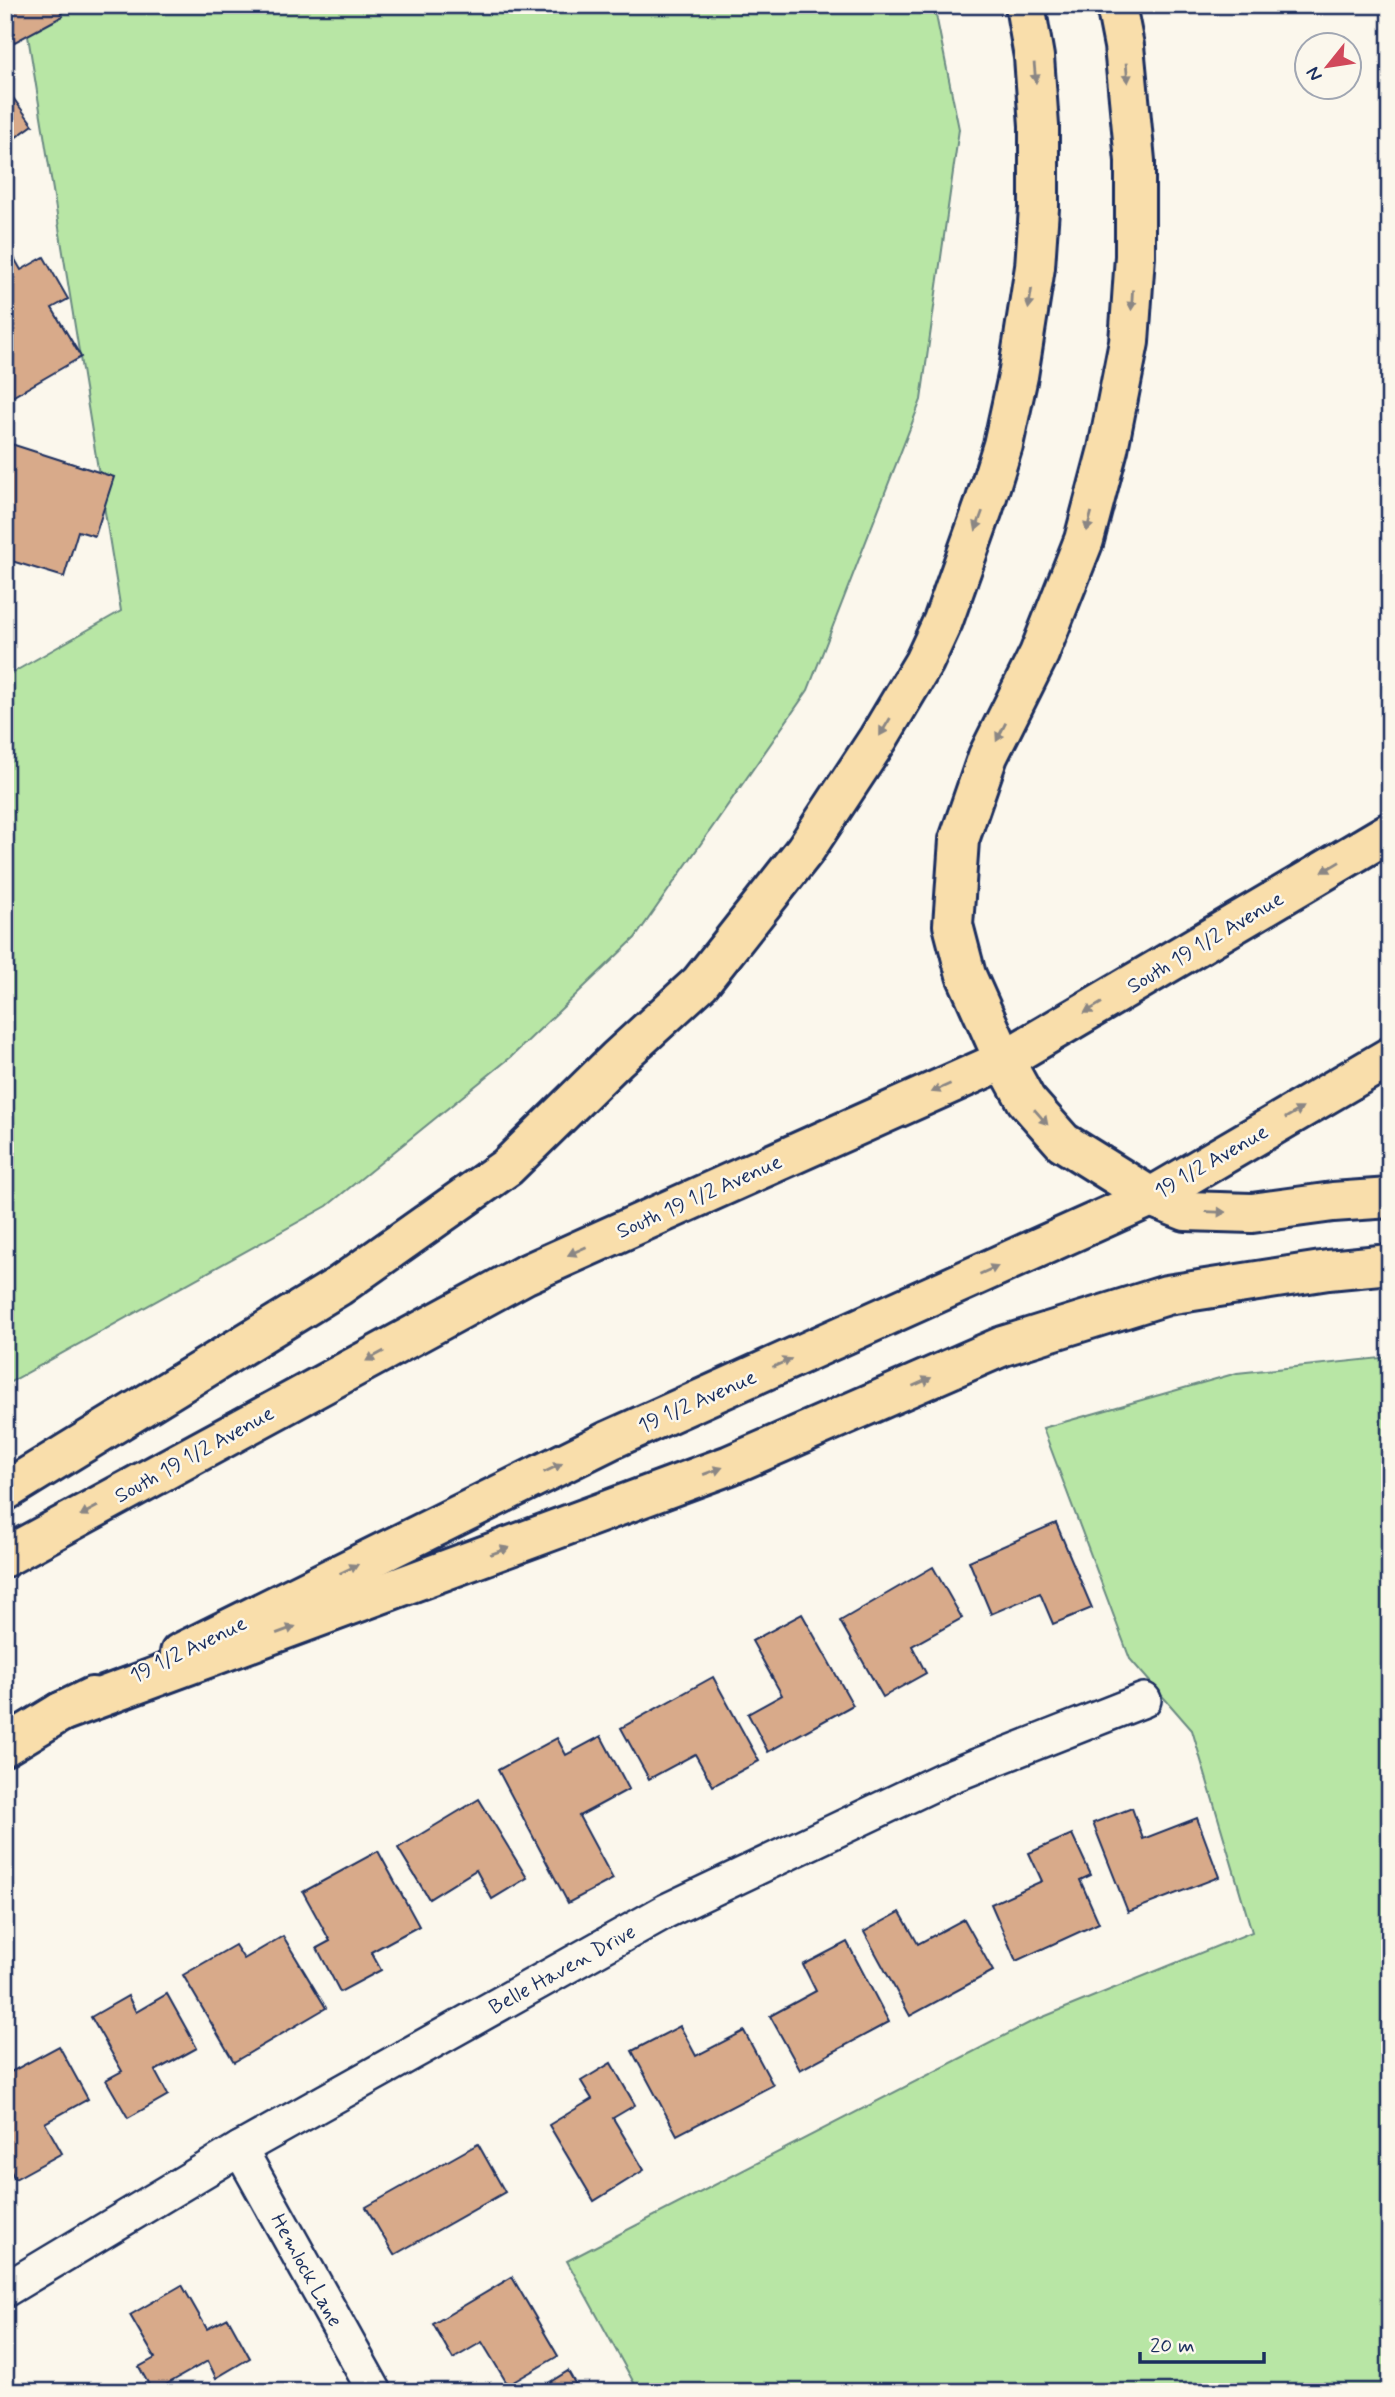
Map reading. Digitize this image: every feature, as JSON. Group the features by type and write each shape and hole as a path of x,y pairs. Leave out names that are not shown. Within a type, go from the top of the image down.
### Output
{"highway":[{"path":"5,1491 339,1286 508,1167 617,1059 700,983 805,850 878,739 924,662 952,595 1003,445 1018,376 1033,281 1039,208 1040,125 1034,57 1025,5"},
{"path":"1116,5 1124,46 1135,161 1135,256 1129,342 1108,449 1084,540 1039,654 988,756 959,840 953,925 966,975 1003,1060 1026,1100 1063,1142 1151,1197 1186,1211 1252,1213 1333,1202 1390,1198"},
{"name":"South 19 1/2 Avenue","path":"5,1557 524,1275 1003,1060 1390,832"},
{"name":"19 1/2 Avenue","path":"5,1746 61,1712 610,1440 1151,1197 1390,1057"},
{"path":"61,1712 730,1465 1003,1346 1167,1295 1328,1270 1390,1265"}],"street":[{"name":"Belle Haven Drive","path":"5,2290 240,2149 666,1912 946,1778 1144,1700"},
{"name":"Hemlock Lane","path":"240,2149 375,2392"}],"green space":[{"path":"23,5 934,5 959,129 921,400 808,690 635,938 511,1057 327,1206 5,1385 5,677 121,611"},
{"path":"1390,1357 1390,2392 639,2392 567,2261 1031,2022 1252,1932 1192,1730 1130,1659 1043,1428 1237,1373"}],"building":[{"path":"20,5 57,5 63,16 13,43 5,29 5,13"},
{"path":"5,87 33,125 5,145"},
{"path":"9,249 21,270 44,257 68,299 52,308 81,357 5,401 5,251"},
{"path":"5,442 114,477 95,536 78,531 64,577 5,559"},
{"path":"1056,1523 1092,1608 1053,1624 1040,1593 991,1614 969,1561"},
{"path":"933,1567 962,1618 912,1646 926,1673 883,1697 840,1621"},
{"path":"802,1614 853,1705 768,1752 748,1714 782,1695 752,1641"},
{"path":"713,1677 759,1761 713,1786 695,1754 649,1779 621,1728"},
{"path":"601,1736 629,1789 579,1816 613,1879 568,1903 498,1770 557,1738 566,1755"},
{"path":"479,1799 527,1878 492,1899 476,1870 429,1899 398,1848"},
{"path":"1132,1808 1143,1839 1197,1818 1219,1877 1128,1912 1093,1823"},
{"path":"1072,1834 1091,1875 1080,1880 1099,1923 1016,1961 991,1904 1042,1881 1029,1853"},
{"path":"378,1851 419,1926 371,1952 381,1970 340,1992 317,1948 330,1941 303,1892"},
{"path":"900,1912 918,1944 964,1919 993,1971 910,2016 864,1932"},
{"path":"283,1936 326,2008 234,2062 183,1975 235,1945 244,1959"},
{"path":"847,1942 889,2022 800,2070 770,2016 816,1991 803,1965"},
{"path":"167,1994 197,2048 155,2071 168,2095 128,2118 106,2080 122,2071 91,2017 128,1996 136,2012"},
{"path":"680,2026 696,2056 744,2031 773,2085 677,2135 632,2051"},
{"path":"59,2046 88,2099 45,2123 62,2153 15,2179 5,2160 5,2075"},
{"path":"611,2063 635,2105 613,2118 644,2170 594,2201 549,2125 592,2099 581,2081"},
{"path":"478,2144 505,2192 394,2255 366,2207"},
{"path":"512,2277 558,2356 508,2385 482,2342 453,2359 433,2324"},
{"path":"182,2285 207,2329 228,2318 250,2358 216,2378 208,2361 153,2392 139,2367 155,2358 130,2315"},
{"path":"568,2371 580,2392 534,2392"}]}
